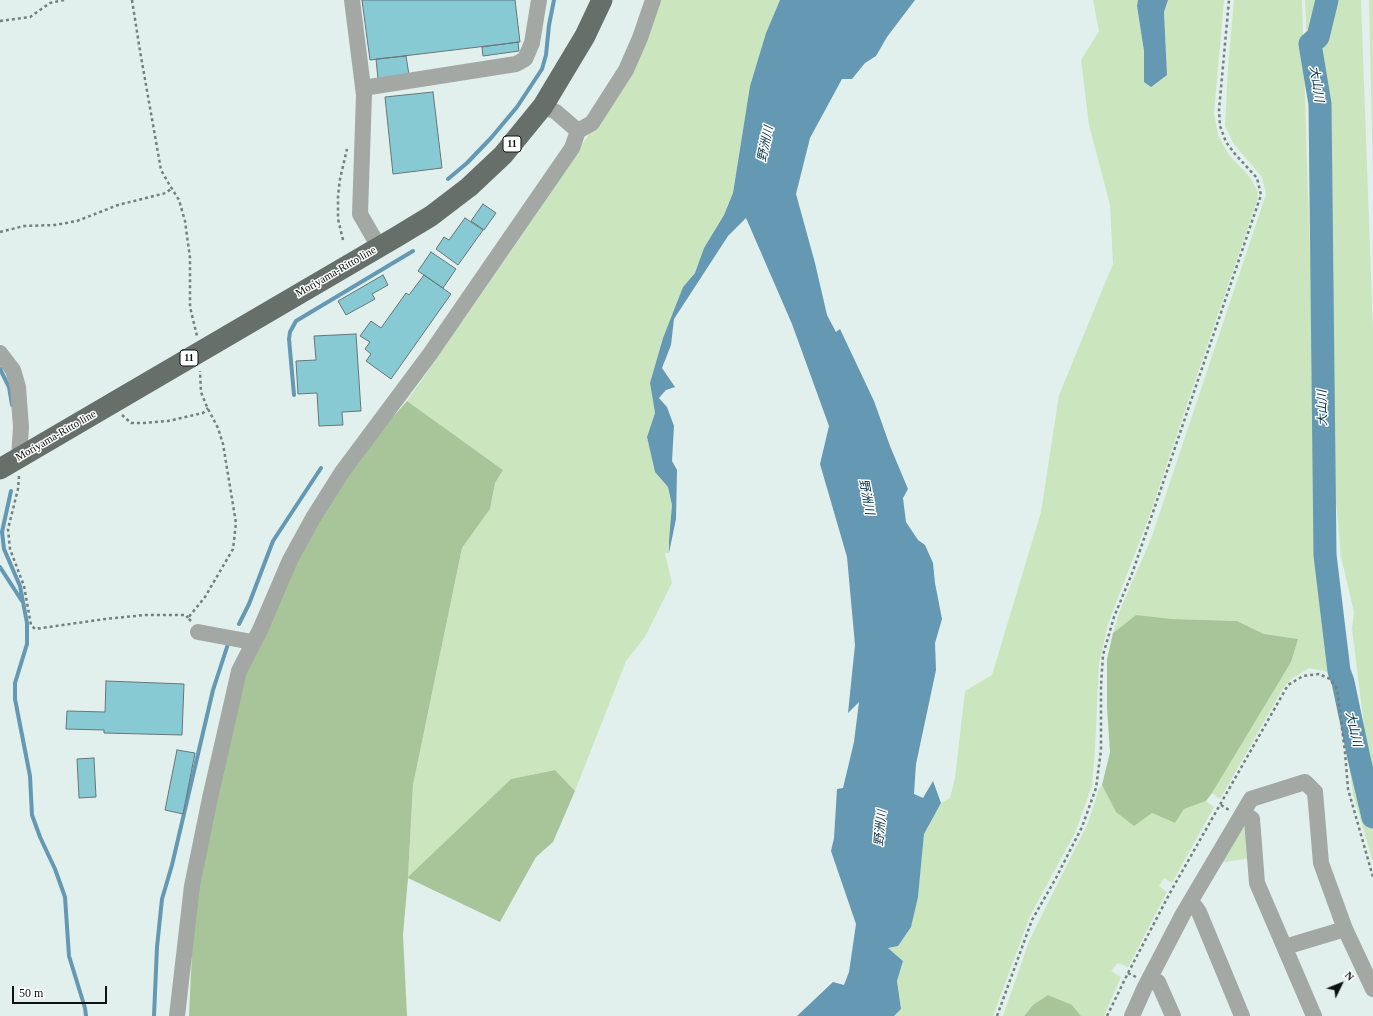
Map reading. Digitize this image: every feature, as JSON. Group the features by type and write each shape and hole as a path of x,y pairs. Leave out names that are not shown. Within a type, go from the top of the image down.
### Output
{"main road":[{"name":"Moriyama-Ritto line","path":"0,469 431,216 469,187 503,155 543,106 585,36 602,0"}],"street":[{"path":"352,0 364,88 360,214 379,247"},
{"path":"364,88 516,64 524,59 532,43 540,0"},
{"path":"177,1016 192,886 208,806 239,671 252,642 260,630 290,560 313,518 342,472 430,354 526,217 572,148 578,131 592,123 626,70 640,38 653,0"},
{"path":"543,106 556,112 578,131"},
{"path":"0,353 13,370 18,387 21,427 20,458"},
{"path":"198,632 252,642"},
{"path":"1132,1016 1150,977 1191,901 1251,800 1305,782 1315,792 1321,863 1344,929 1373,989"},
{"path":"1244,813 1252,819 1258,883 1314,1016"},
{"path":"1191,901 1199,912 1242,1016"},
{"path":"1285,947 1344,929"},
{"path":"1150,977 1158,982 1173,1016"}],"path":[{"path":"0,21 30,17 50,3 64,0"},
{"path":"132,0 156,145 162,170 179,200 185,221 190,258 190,307 200,352 201,392 218,428 236,523 236,536 233,549 205,597 188,618"},
{"path":"997,1016 1032,920 1056,878 1082,827 1096,788 1101,750 1100,699 1103,655 1114,617 1133,571 1261,195 1257,178 1226,142 1220,126 1219,110 1229,0"},
{"path":"343,240 338,219 338,196 348,146"},
{"path":"0,232 24,226 78,221 118,205 166,193 172,188"},
{"path":"113,403 123,416 131,423 168,421 203,413 208,408"},
{"path":"20,458 18,489 8,529 10,549 24,586 31,625 35,629 105,619 186,615 198,632"},
{"path":"1345,752 1348,789 1373,877"}],"green space":[{"path":"658,0 780,0 766,33 750,86 733,193 724,215 704,248 695,273 683,287 663,338 650,383 655,413 647,437 655,472 668,487 672,505 669,553 665,553 672,583 645,637 626,661 575,791 555,770 511,779 408,878 413,785 462,548 490,509 495,483 503,470 407,401 525,231 628,75"},
{"path":"1093,0 1138,0 1137,6 1144,51 1144,82 1167,75 1164,12 1168,0 1224,0 1214,113 1218,135 1229,155 1250,177 1258,192 1257,201 1149,517 1108,624 1099,664 1092,786 1075,833 1030,916 993,1016 894,1016 901,1009 897,981 903,961 888,948 898,946 918,897 924,834 941,803 950,798 955,778 965,691 992,675 1041,512 1059,395 1113,264 1110,205 1089,125 1081,60 1099,31"},
{"path":"1234,0 1302,0 1314,390 1362,786 1373,832 1373,862 1353,794 1339,685 1329,672 1309,668 1291,679 1282,690 1220,799 1212,793 1247,733 1298,639 1264,634 1237,621 1173,619 1136,615 1113,633 1120,610 1151,539 1266,194 1262,177 1233,143 1225,126 1228,67"},
{"path":"1305,0 1361,0 1373,331 1373,783 1368,758 1352,629 1354,612 1341,557 1320,325"},
{"path":"1369,0 1373,0 1373,178"},
{"path":"407,401 503,470 495,483 490,509 462,548 413,785 408,877 511,779 555,770 575,791 553,842 536,857 500,922 408,878 403,935 407,1016 189,1016 195,888 245,672 299,548 341,476"},
{"path":"1136,615 1173,619 1237,621 1264,634 1298,639 1291,662 1212,793 1206,801 1184,809 1175,823 1152,813 1134,826 1116,812 1102,785 1110,752 1107,707 1107,659 1113,633"},
{"path":"1102,785 1116,812 1152,813 1175,823 1184,809 1206,801 1214,807 1172,883 1164,878 1159,886 1167,892 1128,967 1118,963 1111,971 1121,977 1104,1016 1081,1016 1072,1005 1033,1005 1024,1016 1003,1016 1029,941 1088,823 1099,789"},
{"path":"1248,816 1250,858 1219,863"},
{"path":"1048,995 1072,1005 1081,1016 1024,1016 1033,1005"}],"water":[{"name":"野洲川","path":"780,0 915,0 887,37 876,56 865,63 852,79 842,79 810,138 796,194 815,263 827,315 836,332 840,329 874,401 890,446 908,489 903,498 906,522 918,540 925,545 933,563 942,619 935,643 936,670 916,764 914,794 923,798 933,781 941,803 924,834 918,897 911,927 898,946 888,948 903,961 897,981 901,1009 894,1016 797,1016 833,982 844,985 849,972 856,924 831,851 834,838 837,789 843,788 854,742 859,702 848,713 855,645 847,557 820,464 829,426 792,324 746,218 728,236 674,319 671,345 662,368 675,387 666,390 659,398 667,407 674,426 672,461 677,470 676,519 669,553 672,505 668,487 655,472 647,437 655,413 650,383 663,338 683,287 695,273 704,248 724,215 733,193 750,86 766,33"},
{"path":"1138,0 1168,0 1164,12 1167,75 1151,87 1144,82 1144,51 1137,6"}],"building":[{"path":"362,0 515,0 520,42 370,60"},
{"path":"518,42 519,51 483,56 482,47"},
{"path":"406,56 409,75 378,79 376,59"},
{"path":"433,92 442,168 393,174 385,97"},
{"path":"483,204 496,213 484,230 471,221"},
{"path":"465,218 483,230 458,265 436,249 444,237 449,240"},
{"path":"431,252 456,269 443,288 418,271"},
{"path":"383,275 388,285 372,294 375,299 346,315 338,301"},
{"path":"424,275 451,294 391,379 366,361 371,354 365,349 370,342 360,336 371,321 381,328 406,293 409,295"},
{"path":"356,334 361,411 342,412 343,425 319,426 317,393 298,394 296,361 316,360 314,336"},
{"path":"106,681 184,684 182,735 104,733 104,730 66,729 67,711 105,712"},
{"path":"177,750 195,753 183,814 165,810"},
{"path":"94,758 96,797 79,798 77,759"}],"waterway":[{"path":"448,179 467,163 491,138 517,107 542,69 546,55 549,25 554,0"},
{"name":"大山川","path":"1327,0 1318,37 1310,44 1320,104 1325,555 1339,671 1343,682 1373,817"},
{"path":"294,395 289,339 290,332 296,321 413,251"},
{"path":"0,369 9,387 12,405"},
{"path":"239,624 249,604 273,541 321,468"},
{"path":"11,491 2,532 4,549 20,586 27,623 27,644 15,683 15,699 30,776 32,815 65,897 69,956 85,1008 86,1016"},
{"path":"0,567 22,601"},
{"path":"154,1016 157,947 162,899 172,865 213,690 228,644"}]}
